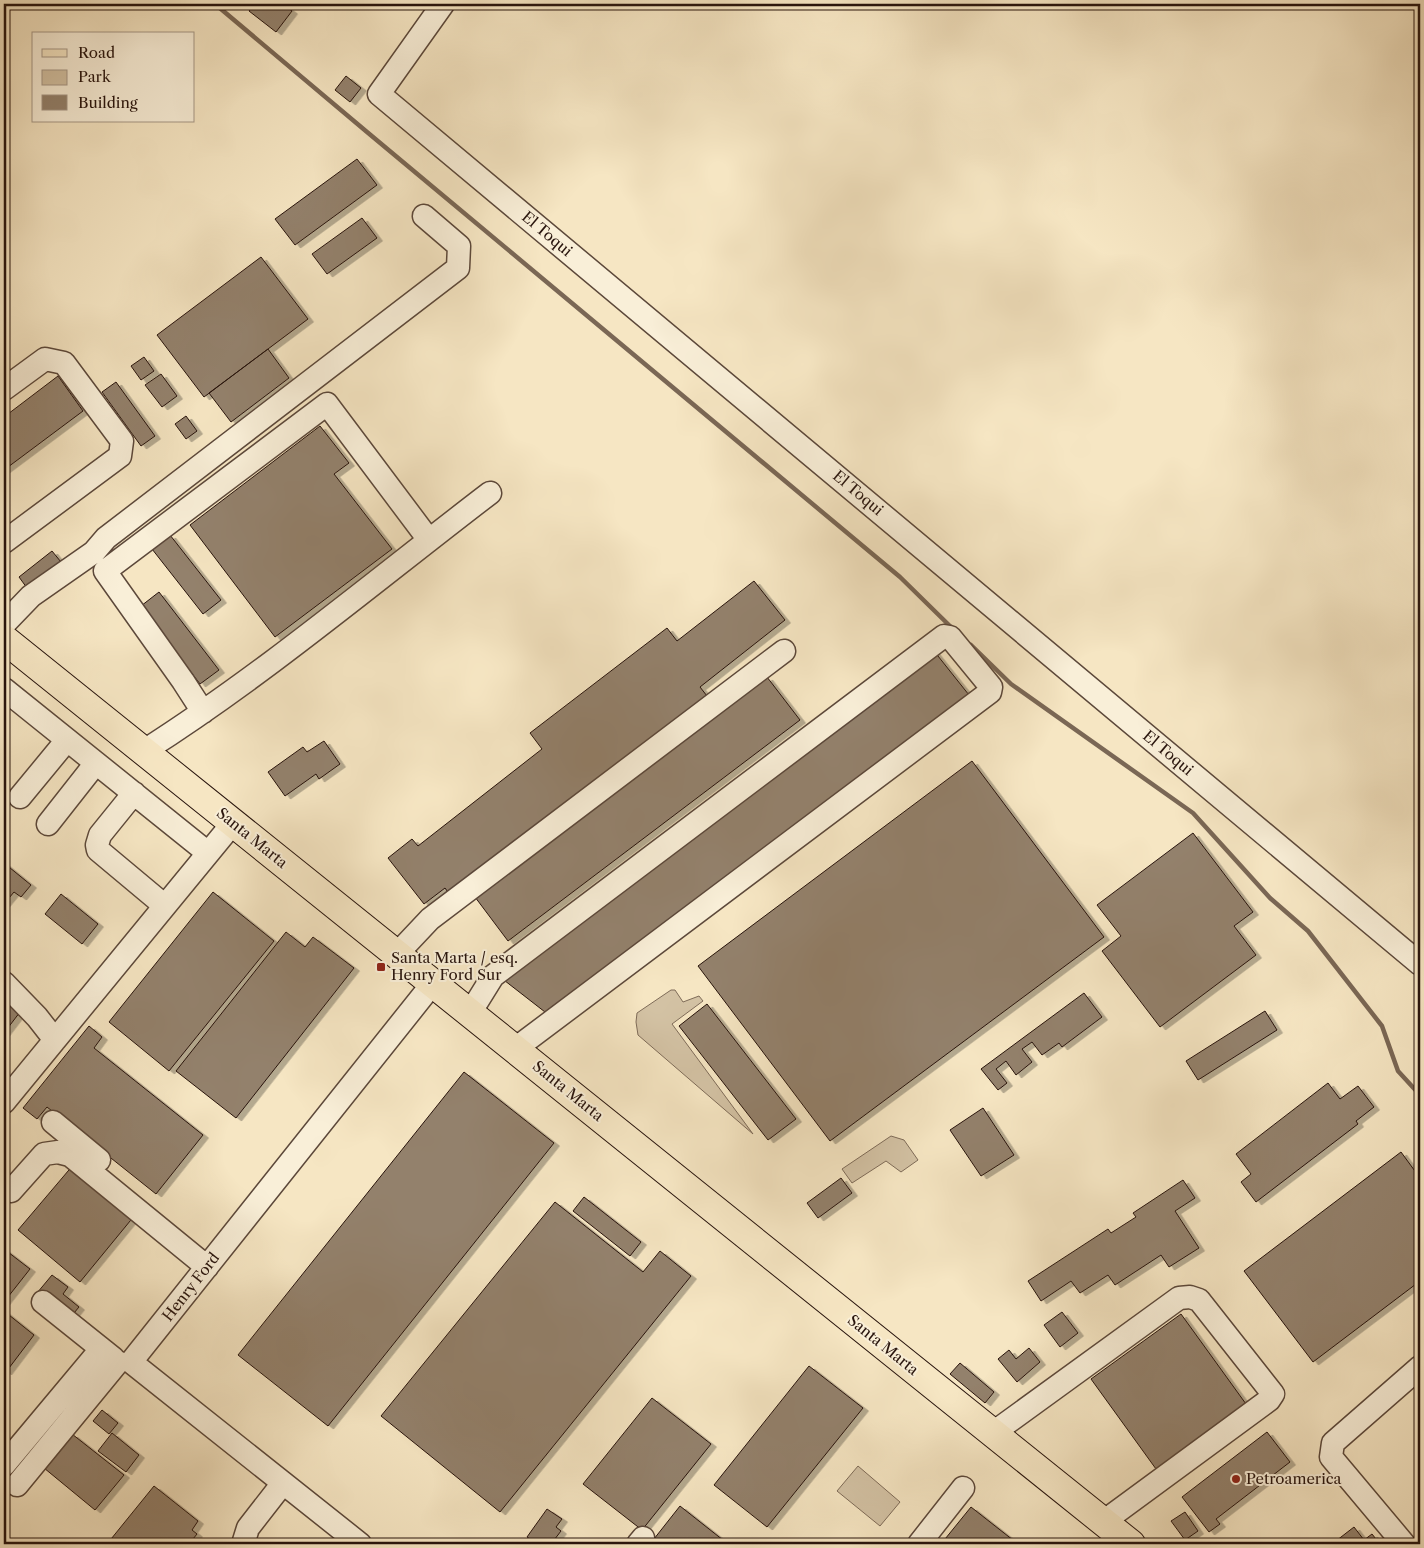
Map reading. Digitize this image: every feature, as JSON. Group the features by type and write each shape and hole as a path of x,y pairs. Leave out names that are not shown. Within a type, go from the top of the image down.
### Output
{"main road":[{"name":"Santa Marta","path":"4,639 1131,1544"}],"street":[{"name":"El Toqui","path":"443,4 379,94 1420,964"},
{"path":"4,624 31,596 94,552 106,538 458,268 459,246 424,216"},
{"path":"4,389 45,359 64,363 122,441 120,456 4,542"},
{"path":"203,712 105,571 327,404 429,540"},
{"path":"144,752 183,727 326,621 490,493"},
{"path":"470,1013 492,976 944,636 950,637 992,687 990,692 515,1049"},
{"path":"397,954 430,919 784,651"},
{"path":"4,689 208,853"},
{"path":"20,797 67,740"},
{"path":"48,824 96,763"},
{"path":"134,793 100,835 98,850 165,906"},
{"path":"4,1102 233,823"},
{"path":"4,983 37,1017 55,1040"},
{"name":"Henry Ford","path":"116,1358 211,1261 432,983"},
{"path":"53,1122 211,1261"},
{"path":"11,1191 44,1154 58,1152 70,1155 211,1261"},
{"path":"993,1433 1179,1298 1190,1297 1199,1300 1273,1394 1269,1400 1103,1522"},
{"path":"43,1302 283,1483 360,1544"},
{"path":"4,1465 116,1358"},
{"path":"17,1485 116,1358"},
{"path":"1404,1544 1331,1457 1333,1443 1420,1367"},
{"path":"243,1544 248,1528 283,1483"},
{"path":"919,1544 963,1488"}],"green space":[{"path":"671,990 675,990 683,1002 699,996 703,1001 672,1024 753,1134 638,1035 637,1013"},
{"path":"891,1136 904,1140 918,1160 901,1172 886,1161 852,1183 842,1169"},
{"path":"858,1466 900,1502 880,1526 837,1491"}],"building":[{"path":"254,4 283,4 292,11 276,32 249,11"},
{"path":"346,76 361,88 350,102 335,90"},
{"path":"357,159 377,185 295,245 275,219"},
{"path":"362,218 377,238 327,274 312,254"},
{"path":"261,257 308,319 204,397 157,335"},
{"path":"268,349 289,378 231,422 209,393"},
{"path":"144,357 154,371 141,380 131,366"},
{"path":"161,374 177,396 162,407 145,385"},
{"path":"58,376 83,411 4,470 4,417"},
{"path":"116,382 155,436 141,446 102,392"},
{"path":"186,416 197,431 186,439 175,424"},
{"path":"320,426 349,463 334,474 392,549 275,637 190,525"},
{"path":"170,535 221,600 203,614 152,549"},
{"path":"52,551 61,562 27,588 19,577"},
{"path":"754,581 785,620 700,687 707,696 450,895 445,888 424,904 388,858 412,839 418,846 542,749 530,733 667,628 677,641"},
{"path":"159,592 219,670 200,684 141,606"},
{"path":"934,651 969,695 545,1012 500,977"},
{"path":"767,677 800,720 508,941 475,897"},
{"path":"324,741 340,764 319,779 316,774 285,796 268,772 303,747 307,752"},
{"path":"972,761 1104,937 830,1141 698,966"},
{"path":"1193,833 1253,912 1234,926 1256,955 1160,1027 1102,951 1121,936 1097,905"},
{"path":"4,863 31,885 21,897 14,892 4,904"},
{"path":"213,892 274,941 169,1071 109,1022"},
{"path":"61,894 98,924 82,944 45,914"},
{"path":"286,932 305,947 313,937 354,968 236,1118 176,1071"},
{"path":"1084,993 1102,1017 1062,1047 1059,1043 1042,1055 1032,1042 1022,1049 1032,1062 1016,1075 1006,1061 996,1069 1007,1083 998,1090 981,1069"},
{"path":"4,1000 20,1012 4,1033"},
{"path":"707,1004 796,1119 768,1140 679,1026"},
{"path":"1265,1011 1277,1030 1198,1080 1186,1061"},
{"path":"89,1026 102,1037 94,1048 203,1135 156,1194 47,1107 37,1119 23,1108"},
{"path":"464,1072 554,1143 328,1426 238,1355"},
{"path":"1328,1083 1340,1099 1358,1086 1374,1107 1356,1121 1358,1124 1256,1202 1241,1182 1251,1174 1236,1154"},
{"path":"983,1108 1014,1155 981,1176 950,1130"},
{"path":"1401,1152 1420,1178 1420,1281 1313,1362 1244,1271"},
{"path":"74,1164 135,1215 80,1282 18,1230"},
{"path":"841,1178 852,1193 818,1218 807,1203"},
{"path":"1183,1180 1195,1198 1175,1211 1199,1248 1169,1267 1161,1255 1115,1285 1108,1275 1080,1293 1071,1281 1041,1301 1028,1281 1108,1229 1111,1233 1136,1217 1133,1213"},
{"path":"584,1197 641,1242 630,1256 573,1211"},
{"path":"555,1202 643,1272 660,1251 691,1276 500,1512 381,1416"},
{"path":"4,1249 30,1269 4,1302"},
{"path":"52,1275 68,1287 63,1294 79,1307 69,1319 37,1293"},
{"path":"4,1311 34,1335 6,1372 4,1370"},
{"path":"1062,1312 1078,1333 1060,1347 1044,1325"},
{"path":"1181,1314 1246,1404 1156,1469 1091,1379"},
{"path":"1029,1348 1040,1362 1017,1382 998,1359 1009,1350 1016,1359"},
{"path":"960,1363 994,1392 985,1403 950,1374"},
{"path":"809,1366 863,1408 767,1527 714,1485"},
{"path":"652,1398 711,1444 642,1530 583,1484"},
{"path":"102,1410 118,1423 109,1434 93,1421"},
{"name":"Petroamerica","path":"1267,1432 1290,1462 1216,1519 1220,1524 1209,1532 1182,1497"},
{"path":"112,1433 139,1455 126,1472 98,1451"},
{"path":"72,1434 124,1475 95,1510 44,1468"},
{"path":"154,1486 198,1521 192,1530 197,1534 189,1544 107,1544"},
{"path":"680,1506 728,1544 650,1544"},
{"path":"971,1507 1018,1544 941,1544"},
{"path":"547,1509 562,1519 556,1527 561,1531 551,1544 538,1544 527,1537"},
{"path":"1185,1512 1198,1531 1185,1540 1171,1521"},
{"path":"1354,1527 1364,1540 1372,1534 1380,1544 1332,1544"}],"waterway":[{"path":"215,4 900,577 954,630"},
{"path":"971,645 1011,684 1193,813 1270,898 1308,931 1382,1026 1398,1071 1420,1095"}],"place":[{"name":"Santa Marta / esq. Henry Ford Sur","path":"381,967"},
{"name":"Petroamerica","path":"1236,1479"}]}
